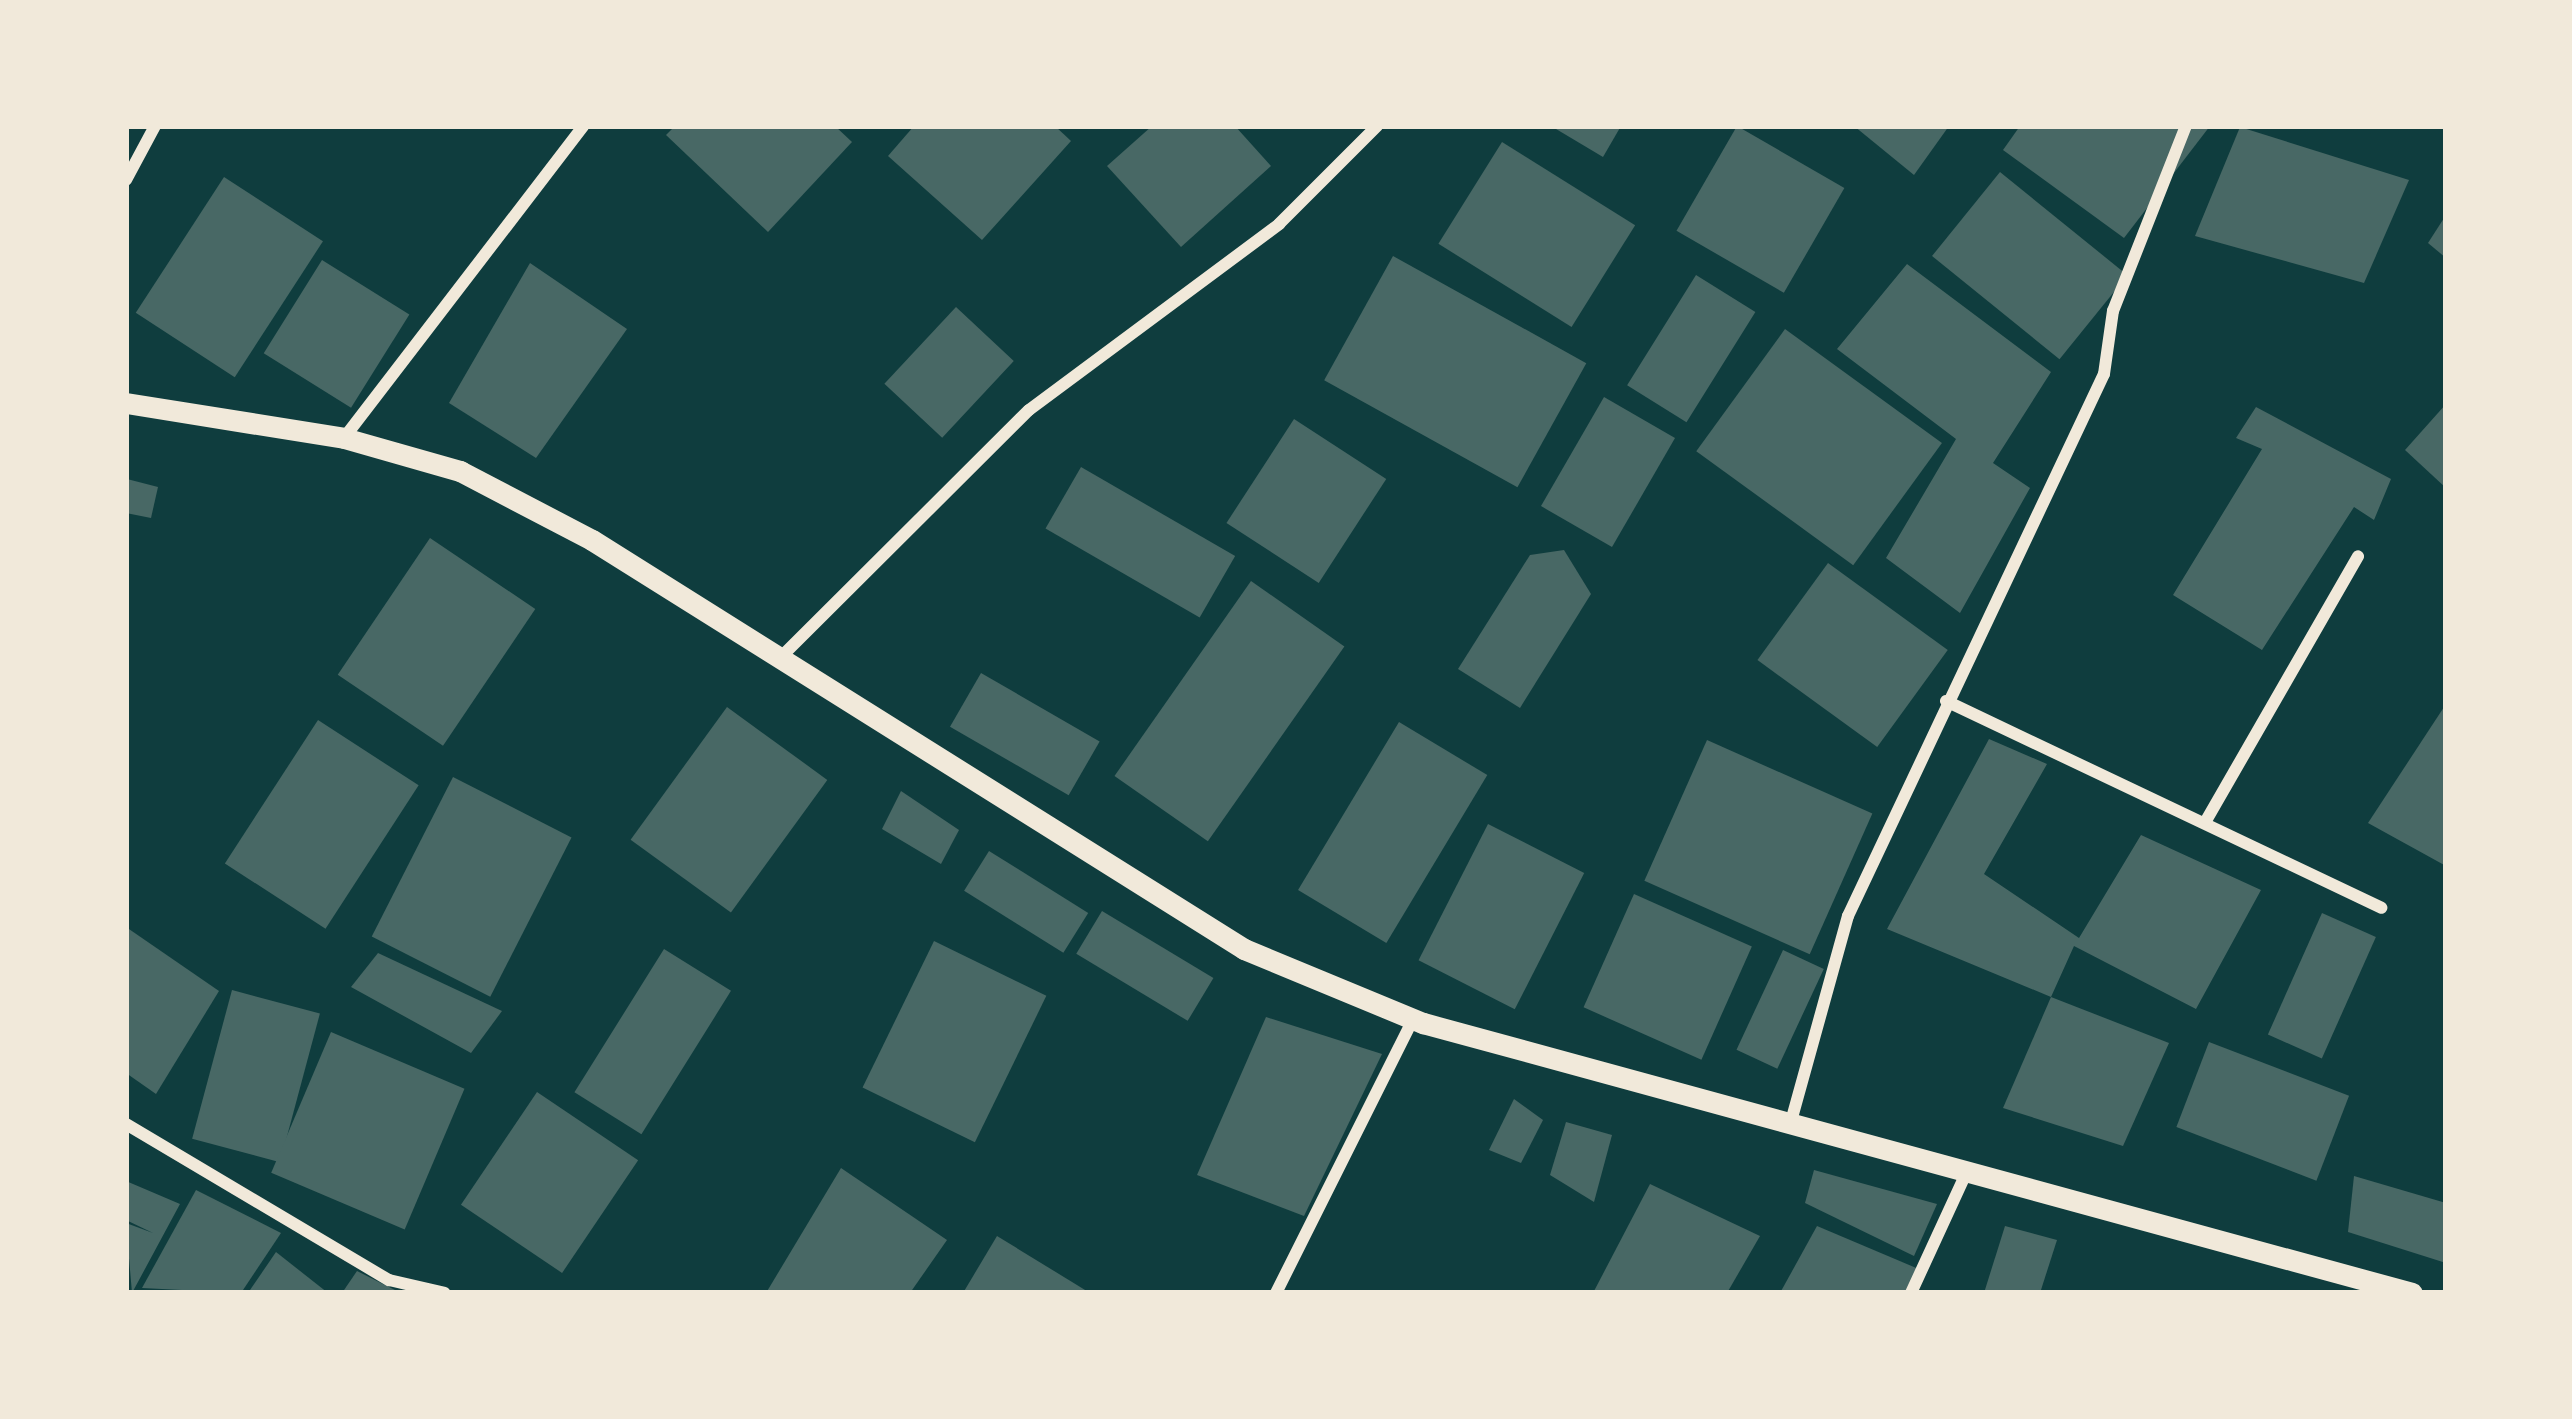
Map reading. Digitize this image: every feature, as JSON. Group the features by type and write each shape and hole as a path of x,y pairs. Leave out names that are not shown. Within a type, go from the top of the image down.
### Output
{"street":[{"path":"126,180 155,126"},
{"path":"344,438 583,126"},
{"path":"780,658 1028,410 1279,224 1377,126"},
{"path":"1790,1125 1848,916 1946,700 2104,374 2113,311 2186,126"},
{"path":"126,404 344,438 460,472 780,658 1244,949 1414,1019 1790,1125 1970,1165 2412,1293"},
{"path":"2207,820 2358,556"},
{"path":"1946,700 2207,820 2381,908"},
{"path":"1276,1293 1414,1019"},
{"path":"126,1124 388,1280 446,1293"},
{"path":"1911,1293 1970,1165"}],"building":[{"path":"675,126 835,126 852,142 768,232 666,135"},
{"path":"914,126 1055,126 1071,141 982,240 888,156"},
{"path":"1152,126 1235,126 1271,166 1181,247 1107,166"},
{"path":"1551,126 1621,126 1603,157"},
{"path":"1737,126 1844,188 1784,293 1676,231"},
{"path":"1854,126 1949,126 1914,175"},
{"path":"2020,126 2210,126 2124,238 2003,150"},
{"path":"2240,127 2409,180 2364,283 2195,236"},
{"path":"1502,142 1635,225 1572,327 1438,244"},
{"path":"2000,172 2127,275 2059,359 1932,256"},
{"path":"224,177 323,241 235,377 136,313"},
{"path":"2446,215 2446,258 2428,243"},
{"path":"1393,256 1586,363 1517,487 1324,380"},
{"path":"322,260 409,315 351,408 264,353"},
{"path":"530,263 627,329 536,458 449,403"},
{"path":"1907,264 2051,372 1993,463 2030,488 1960,613 1886,558 1956,439 1837,349"},
{"path":"1696,275 1755,312 1686,422 1627,385"},
{"path":"956,307 1014,361 942,438 884,384"},
{"path":"1785,329 1942,443 1853,565 1696,451"},
{"path":"1604,397 1675,438 1612,547 1541,506"},
{"path":"2446,404 2446,488 2405,450"},
{"path":"2256,407 2391,479 2374,520 2354,507 2262,650 2173,595 2262,449 2236,438"},
{"path":"1294,419 1386,479 1319,583 1226,523"},
{"path":"1081,467 1235,556 1200,617 1046,528"},
{"path":"127,479 158,487 151,518 126,513"},
{"path":"430,538 535,609 443,746 338,675"},
{"path":"1564,550 1591,594 1520,708 1458,669 1530,555"},
{"path":"1828,563 1948,650 1877,747 1757,660"},
{"path":"1251,581 1344,646 1208,841 1114,776"},
{"path":"981,673 1100,742 1069,795 950,727"},
{"path":"2446,704 2446,866 2368,823"},
{"path":"727,707 827,780 731,913 631,840"},
{"path":"318,720 419,785 326,929 225,863"},
{"path":"1399,722 1487,775 1386,943 1298,890"},
{"path":"1989,739 2047,764 1984,874 2079,938 2141,835 2261,890 2196,1009 2074,946 2051,997 1887,929"},
{"path":"1707,740 1872,814 1810,954 1644,881"},
{"path":"453,777 572,837 490,997 372,936"},
{"path":"901,791 959,830 941,864 882,829"},
{"path":"1488,824 1584,873 1515,1009 1419,960"},
{"path":"989,851 1088,913 1063,953 964,891"},
{"path":"1634,894 1752,946 1701,1060 1584,1007"},
{"path":"1102,911 1213,978 1188,1021 1076,954"},
{"path":"2322,913 2376,937 2322,1058 2268,1035"},
{"path":"126,927 219,991 156,1094 126,1073"},
{"path":"934,941 1046,996 975,1142 863,1088"},
{"path":"664,949 731,991 641,1134 574,1092"},
{"path":"1783,950 1824,969 1777,1069 1737,1050"},
{"path":"378,953 502,1011 471,1053 351,987"},
{"path":"232,990 320,1014 280,1162 192,1139"},
{"path":"2051,997 2169,1043 2123,1146 2003,1108"},
{"path":"1266,1017 1382,1054 1304,1216 1197,1175"},
{"path":"331,1032 464,1089 405,1229 271,1173"},
{"path":"2209,1042 2349,1096 2316,1181 2176,1127"},
{"path":"537,1092 638,1160 562,1273 461,1205"},
{"path":"1514,1099 1543,1120 1521,1163 1489,1150"},
{"path":"1566,1122 1612,1135 1594,1202 1550,1175"},
{"path":"841,1168 947,1240 910,1293 766,1293"},
{"path":"1814,1170 1937,1204 1914,1256 1805,1203"},
{"path":"2354,1176 2446,1203 2446,1263 2348,1232"},
{"path":"126,1181 180,1204 132,1293 126,1223 153,1233 126,1220"},
{"path":"1650,1184 1760,1236 1727,1293 1593,1293"},
{"path":"196,1190 281,1233 241,1293 142,1288"},
{"path":"1817,1226 1921,1270 1910,1293 1780,1293"},
{"path":"2005,1226 2057,1240 2040,1293 1984,1293"},
{"path":"997,1236 1090,1293 963,1293"},
{"path":"276,1252 328,1293 248,1293"},
{"path":"357,1271 401,1293 342,1293"}]}
